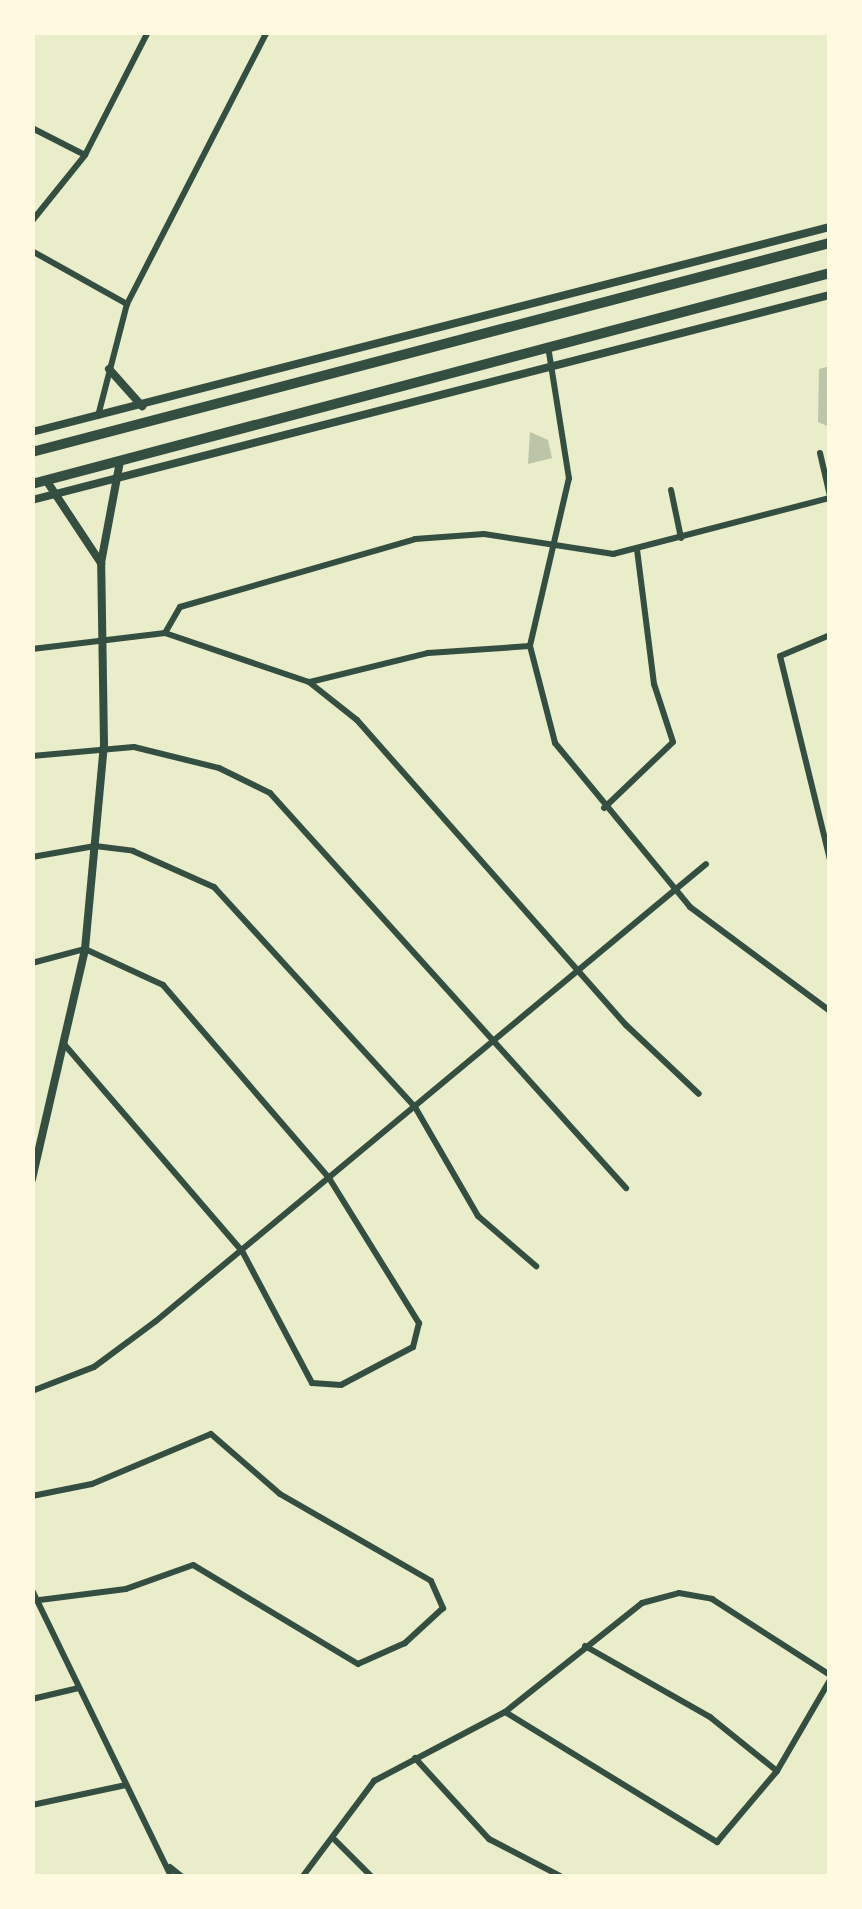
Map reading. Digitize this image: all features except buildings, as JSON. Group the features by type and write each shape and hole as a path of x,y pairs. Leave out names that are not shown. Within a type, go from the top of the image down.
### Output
{"highway":[{"path":"32,452 830,243"},
{"path":"32,484 830,273"}],"main road":[{"path":"32,432 830,227"},
{"path":"32,500 830,295"},
{"path":"108,369 142,406"},
{"path":"32,1179 85,949 104,744 101,562 122,478 120,461"},
{"path":"46,480 50,496 101,562"}],"street":[{"path":"32,222 84,155 148,32"},
{"path":"97,417 127,304 267,32"},
{"path":"32,128 84,155"},
{"path":"32,251 127,304"},
{"path":"548,345 570,454 555,548 530,646 555,743 676,892 830,1011"},
{"path":"165,633 180,608 414,539 484,534 555,548 637,550 681,538 830,497 820,454"},
{"path":"670,490 681,538"},
{"path":"604,808 673,742 654,684 637,550"},
{"path":"32,648 104,634 165,633 309,682 357,720 583,973 699,1094"},
{"path":"830,635 780,656 830,860"},
{"path":"309,682 428,652 530,646"},
{"path":"32,756 104,744 170,752 270,792 499,1040 554,1118 626,1188"},
{"path":"32,857 95,846 162,859 214,886 415,1107 467,1202 536,1266"},
{"path":"32,1391 94,1367 583,973 706,864"},
{"path":"32,963 85,949 162,986 329,1178 420,1329 413,1347 340,1385 319,1386 275,1327 242,1251 64,1044"},
{"path":"32,1496 107,1479 211,1434 280,1494 431,1581 438,1618 358,1664 192,1565 126,1590 35,1601"},
{"path":"32,1590 171,1876"},
{"path":"304,1876 335,1840 374,1781 505,1712 642,1602 696,1594 830,1678 777,1771 713,1842 505,1712"},
{"path":"585,1646 710,1718 777,1771"},
{"path":"32,1699 79,1688"},
{"path":"415,1758 490,1839 560,1876"},
{"path":"32,1804 126,1784"},
{"path":"335,1840 370,1876"},
{"path":"169,1866 181,1876"}]}
